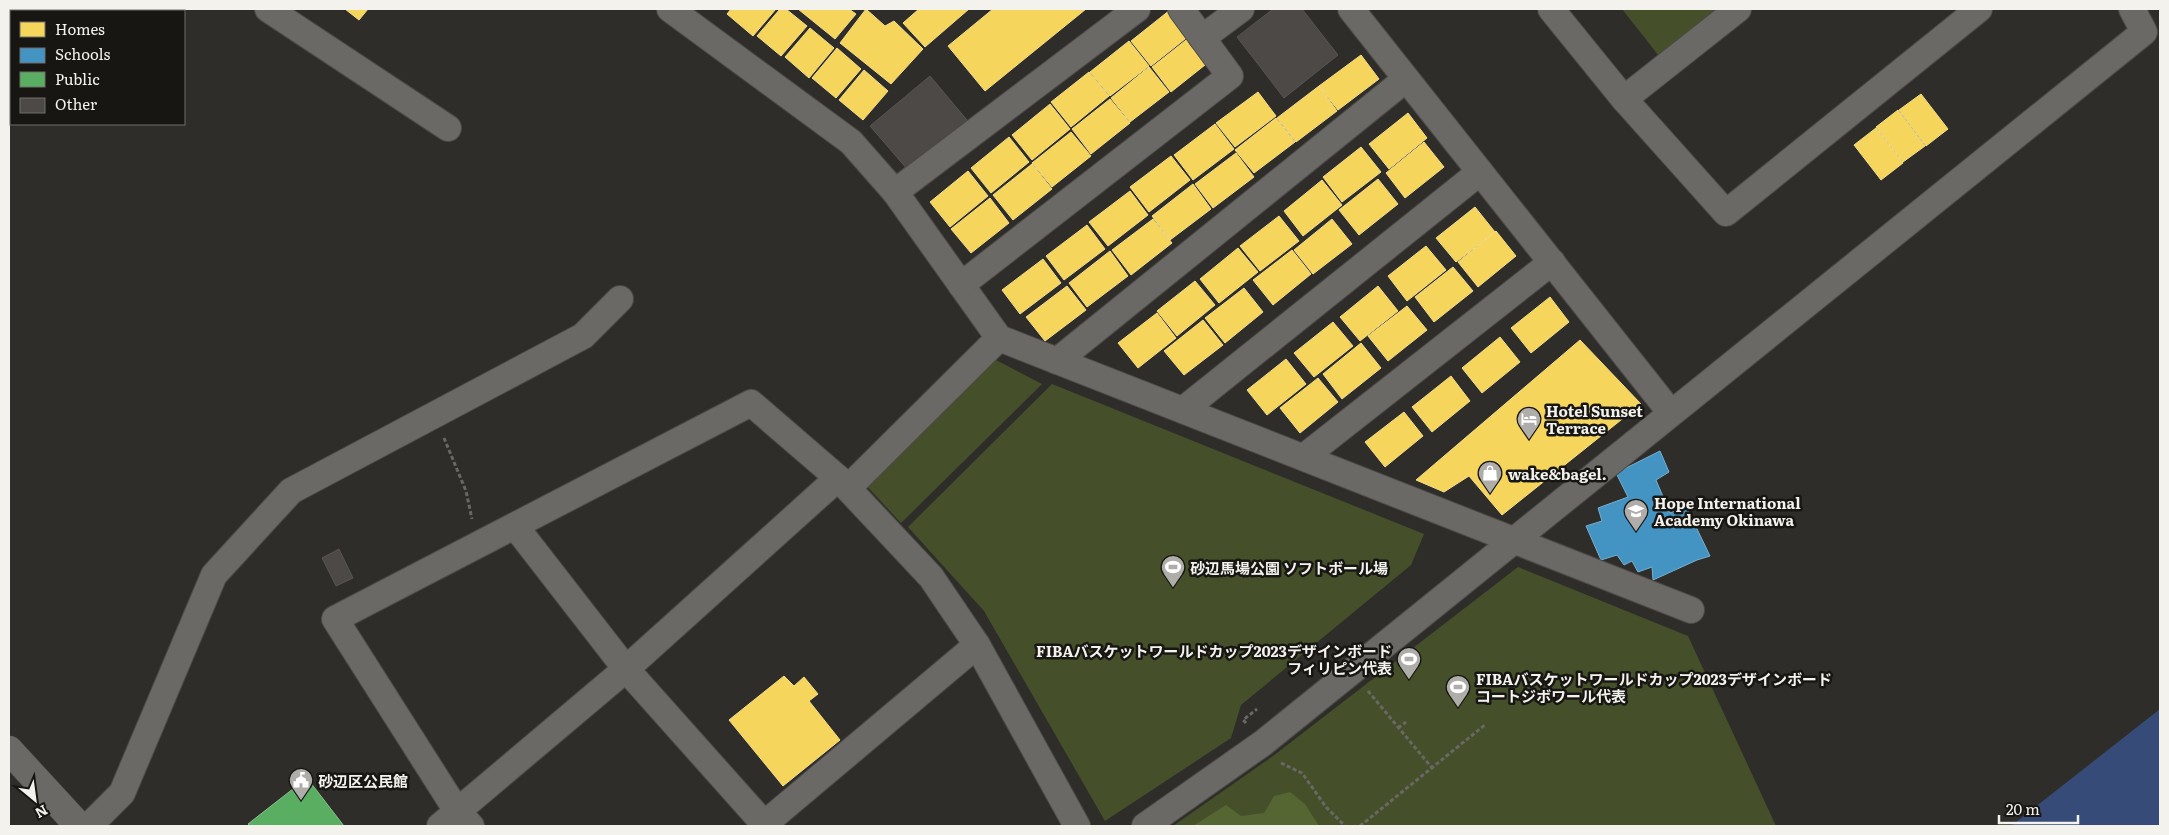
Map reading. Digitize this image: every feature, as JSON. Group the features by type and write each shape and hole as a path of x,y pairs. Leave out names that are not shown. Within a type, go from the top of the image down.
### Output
{"street":[{"path":"268,9 448,128"},
{"path":"670,9 850,142 895,192 999,338 1691,610"},
{"path":"895,192 1137,9"},
{"path":"961,285 1230,76 1181,9"},
{"path":"1202,38 1241,9"},
{"path":"1351,9 1671,413"},
{"path":"1551,9 1624,99 1726,213 1979,9"},
{"path":"1624,99 1738,9"},
{"path":"1145,826 1263,743 2144,32 2132,9"},
{"path":"1058,361 1406,79"},
{"path":"1183,410 1480,172"},
{"path":"1304,457 1552,262"},
{"path":"9,750 77,825 122,793 214,575 291,490 583,336 620,299"},
{"path":"999,338 843,483 626,669 456,821 335,619 751,403 843,483 931,577 978,645 1077,826"},
{"path":"515,526 626,669 764,826 978,645"}],"path":[{"path":"432,416 446,441 466,491 475,530 488,540"},
{"path":"1352,671 1433,769"},
{"path":"1257,709 1243,720 1278,760 1302,773 1326,807 1345,826"},
{"path":"1398,728 1406,722"},
{"path":"1360,826 1433,769 1486,724"}],"green space":[{"path":"1622,9 1716,9 1659,56"},
{"path":"994,359 1042,384 901,523 864,483"},
{"name":"砂辺馬場公園 ソフトボール場","path":"1052,384 1424,534 1411,565 1241,705 1231,738 1105,821 984,611 908,527"},
{"path":"1518,567 1688,636 1776,826 1173,826 1273,756"},
{"path":"1290,792 1305,804 1319,826 1193,826 1226,805 1241,816 1264,813 1274,796"}],"water":[{"path":"2160,709 2160,826 2011,826"}],"building: Homes":[{"path":"345,9 368,9 359,20"},
{"path":"731,9 776,9 753,36 727,14"},
{"path":"780,9 786,9 807,26 781,56 757,36"},
{"path":"798,9 849,9 856,14 835,39"},
{"path":"866,9 885,26 894,21 923,49 891,84 840,43"},
{"path":"919,9 969,9 925,47 903,23"},
{"path":"993,9 1086,9 985,91 948,46"},
{"path":"1170,10 1190,35 1151,66 1131,41"},
{"path":"810,28 834,48 809,78 785,57"},
{"path":"1190,37 1210,61 1171,92 1152,67"},
{"path":"1129,41 1149,66 1110,96 1090,72"},
{"path":"837,48 861,69 836,98 812,78"},
{"path":"1361,55 1379,79 1338,110 1319,86"},
{"path":"1149,67 1169,92 1130,122 1111,98"},
{"path":"864,70 888,91 863,120 839,100"},
{"path":"1089,72 1109,96 1071,127 1051,102"},
{"path":"1319,86 1337,111 1296,142 1277,118"},
{"path":"1258,92 1276,116 1235,147 1216,123"},
{"path":"1921,94 1948,129 1926,146 1899,110"},
{"path":"1110,99 1130,123 1091,154 1072,129"},
{"path":"1050,104 1070,129 1032,160 1012,135"},
{"path":"1898,110 1925,146 1903,162 1876,127"},
{"path":"1408,113 1427,138 1389,169 1369,144"},
{"path":"1276,118 1295,142 1254,173 1235,150"},
{"path":"1215,124 1234,149 1193,180 1174,155"},
{"path":"1876,128 1903,163 1881,180 1854,145"},
{"path":"1071,132 1091,156 1052,187 1032,163"},
{"path":"1009,137 1029,162 991,193 971,168"},
{"path":"1424,142 1444,167 1405,198 1386,173"},
{"path":"1361,147 1381,172 1342,202 1323,177"},
{"path":"1236,153 1254,177 1213,208 1195,184"},
{"path":"1171,156 1190,180 1149,212 1130,187"},
{"path":"1032,164 1052,189 1013,220 993,195"},
{"path":"968,171 988,196 950,227 930,202"},
{"path":"1378,179 1398,204 1359,235 1339,210"},
{"path":"1322,180 1342,205 1303,236 1284,211"},
{"path":"1193,184 1211,209 1170,240 1152,216"},
{"path":"1130,191 1148,215 1108,246 1089,222"},
{"path":"990,198 1009,223 971,253 951,229"},
{"path":"1475,207 1495,232 1456,262 1436,238"},
{"path":"1279,216 1299,241 1260,271 1240,246"},
{"path":"1153,219 1172,243 1131,275 1112,250"},
{"path":"1332,219 1352,244 1313,274 1294,250"},
{"path":"1087,225 1105,249 1064,280 1046,256"},
{"path":"1496,231 1516,256 1478,287 1458,262"},
{"path":"1426,246 1446,270 1407,301 1388,276"},
{"path":"1238,248 1258,272 1219,303 1200,279"},
{"path":"1292,250 1311,274 1273,305 1253,280"},
{"path":"1110,251 1128,276 1087,307 1069,283"},
{"path":"1043,259 1061,283 1020,314 1002,290"},
{"path":"1453,267 1473,291 1434,322 1415,297"},
{"path":"1195,281 1215,305 1177,336 1157,311"},
{"path":"1067,286 1086,310 1045,341 1026,317"},
{"path":"1378,286 1398,311 1360,341 1340,317"},
{"path":"1244,288 1263,312 1225,343 1205,318"},
{"path":"1550,297 1569,322 1531,353 1511,328"},
{"path":"1407,306 1427,330 1388,361 1368,336"},
{"path":"1157,313 1176,338 1138,368 1118,343"},
{"path":"1203,320 1223,345 1184,375 1164,351"},
{"path":"1333,322 1353,346 1314,377 1294,353"},
{"path":"1500,337 1520,362 1482,393 1462,368"},
{"name":"Hotel Sunset Terrace","path":"1580,340 1641,404 1502,515 1469,476 1444,492 1416,480"},
{"path":"1361,343 1381,368 1342,399 1323,374"},
{"path":"1286,359 1306,384 1267,415 1247,390"},
{"path":"1451,376 1470,401 1432,432 1412,407"},
{"path":"1318,378 1338,402 1300,433 1280,408"},
{"path":"1404,412 1423,436 1385,467 1365,442"},
{"path":"784,676 794,686 804,677 818,694 809,701 840,740 783,786 729,720"}],"building: Schools":[{"path":"1660,451 1669,472 1656,480 1670,513 1686,506 1710,556 1653,580 1652,567 1638,572 1632,561 1624,565 1617,555 1601,560 1586,526 1602,521 1598,508 1628,497 1616,473"}],"building: Public":[{"name":"砂辺区公民館","path":"307,778 344,826 250,826 248,824"}],"building: Other":[{"path":"1273,9 1302,9 1338,55 1284,98 1237,37"},
{"path":"930,76 967,120 908,170 870,126"},
{"path":"339,549 353,578 336,586 322,558"}],"place":[{"name":"Hotel Sunset Terrace","path":"1529,440"},
{"name":"wake&bagel.","path":"1490,494"},
{"name":"Hope International Academy Okinawa","path":"1636,532"},
{"name":"砂辺馬場公園 ソフトボール場","path":"1173,588"},
{"name":"FIBAバスケットワールドカップ2023デザインボード フィリピン代表","path":"1409,680"},
{"name":"FIBAバスケットワールドカップ2023デザインボード コートジボワール代表","path":"1458,708"},
{"name":"砂辺区公民館","path":"301,801"}]}
